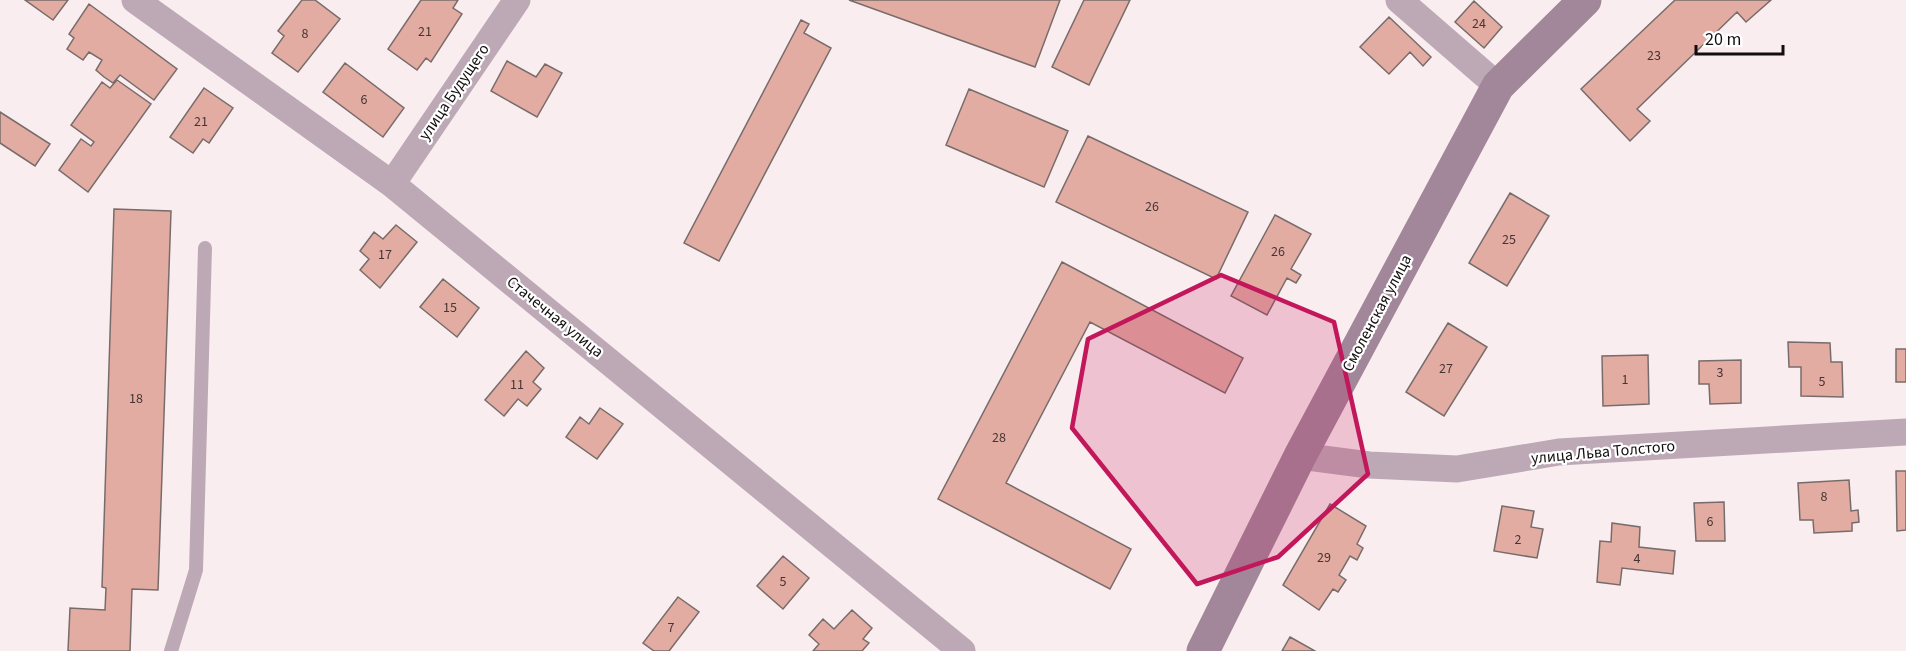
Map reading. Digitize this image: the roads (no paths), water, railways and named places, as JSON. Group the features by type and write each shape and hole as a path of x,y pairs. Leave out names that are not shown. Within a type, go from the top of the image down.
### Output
{"main road":[{"name":"Смоленская улица","path":"1203,651 1300,456 1498,86 1585,0"}],"street":[{"name":"Стачечная улица","path":"135,0 392,184 962,651"},
{"name":"улица Будущего","path":"392,184 517,0"},
{"path":"1399,0 1498,86"},
{"name":"улица Льва Толстого","path":"1300,456 1369,465 1457,469 1559,452 1906,432"}],"lane":[{"path":"171,651 196,570 205,248"}]}
